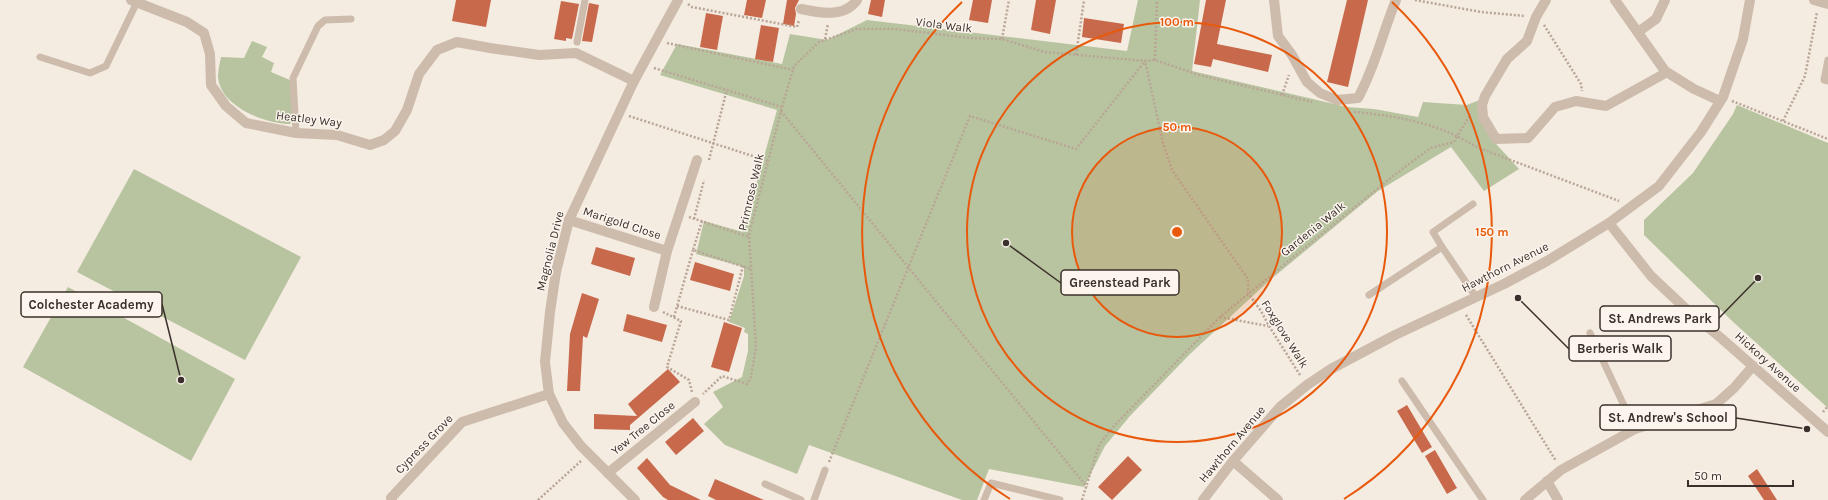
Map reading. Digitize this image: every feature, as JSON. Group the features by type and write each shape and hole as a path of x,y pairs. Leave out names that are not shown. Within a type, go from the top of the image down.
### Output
{"street":[{"name":"Magnolia Drive","path":"635,500 589,454 563,423 549,394 545,362 556,272 569,220 634,81 678,0"},
{"path":"801,9 830,13 843,11 858,0"},
{"path":"1274,0 1278,36 1307,82 1320,93 1337,100 1358,98 1377,58 1385,26 1396,0"},
{"path":"1546,0 1536,17 1527,41 1507,58 1485,96 1482,105 1483,117 1496,139 1528,138 1555,107 1576,101 1606,106 1649,83 1665,71"},
{"path":"1614,0 1665,71 1694,89 1721,99"},
{"path":"1638,32 1656,19 1665,0"},
{"name":"Hawthorn Avenue","path":"1202,500 1233,461 1280,407 1307,385 1331,369 1366,350 1547,261 1609,223 1659,186 1701,132 1721,99 1743,39 1750,0"},
{"name":"Heatley Way","path":"134,1 187,22 204,33 210,54 212,85 226,106 246,123 296,133 337,135 370,145 384,140 395,131 404,115 419,74 437,50 457,42 539,55 576,53 634,81"},
{"name":"Marigold Close","path":"654,307 666,251 697,160"},
{"name":"Marigold Close","path":"569,220 666,251"},
{"name":"Hickory Avenue","path":"1609,223 1651,276 1828,432"},
{"path":"1525,500 1561,470 1586,454 1635,429 1716,404 1734,388 1752,366"},
{"name":"Cypress Grove","path":"391,499 462,422 549,394"},
{"name":"Yew Tree Close","path":"608,473 695,402"},
{"path":"1233,461 1278,500"},
{"path":"1547,481 1558,500"}],"lane":[{"path":"577,42 585,0"},
{"path":"40,57 90,73 106,66 134,1"},
{"path":"296,133 293,78 318,26 325,20 351,19"},
{"path":"1828,60 1824,80 1828,81"},
{"path":"1473,204 1432,232 1476,297"},
{"path":"1369,295 1442,247"},
{"path":"1590,333 1635,429"},
{"path":"1402,381 1483,500"},
{"path":"814,500 825,470"},
{"path":"984,500 992,483 1060,500"},
{"path":"765,484 801,500"}],"path":[{"path":"682,0 692,7 797,27 801,9"},
{"path":"1002,39 1009,0"},
{"path":"1076,55 1084,0"},
{"path":"1157,0 1155,60 1199,75 1313,102"},
{"path":"1415,0 1481,12 1536,17 1542,22 1581,84 1582,89 1580,102"},
{"path":"1783,121 1805,76 1820,2"},
{"path":"825,40 830,13"},
{"name":"Viola Walk","path":"781,109 794,66 819,42 857,29 895,29 970,38 1002,39 1045,52 1146,61 1155,60"},
{"path":"658,39 673,45 793,70"},
{"path":"1282,95 1294,60"},
{"path":"825,470 970,116 1076,149 1146,61"},
{"path":"1146,61 1163,143 1172,170 1248,279 1248,293"},
{"path":"644,64 728,89 781,109 908,268 1087,487"},
{"path":"708,166 728,89"},
{"path":"1721,99 1828,139"},
{"path":"1457,136 1472,112 1482,105"},
{"name":"Primrose Walk","path":"695,402 722,376 747,384 751,376 756,347 750,237 781,109"},
{"path":"1352,111 1390,115 1440,129 1457,136 1478,148 1633,206"},
{"path":"619,113 768,161"},
{"name":"Gardenia Walk","path":"1082,500 1099,445 1113,427 1220,317 1398,172 1431,148 1454,142 1457,136"},
{"path":"694,219 706,174"},
{"path":"679,213 750,237"},
{"path":"674,318 702,221"},
{"path":"693,250 751,269"},
{"path":"677,306 729,320 743,266"},
{"name":"Foxglove Walk","path":"1248,293 1261,311 1307,385"},
{"path":"1460,304 1561,470"},
{"path":"654,307 681,321 667,367 689,380 695,402"},
{"path":"1220,317 1269,326"},
{"path":"538,500 589,454"}],"green space":[{"path":"1138,0 1200,0 1192,71 1347,107 1374,109 1418,117 1423,102 1467,105 1482,99 1482,122 1497,145 1519,169 1484,191 1451,147 1378,191 1270,280 1190,354 1130,416 1105,446 1084,487 989,469 977,500 962,500 809,445 797,474 725,445 704,424 723,407 713,392 742,377 748,351 748,334 744,332 745,328 729,322 744,276 744,267 696,254 704,221 743,232 777,110 660,75 677,44 782,64 790,34 827,40 867,20 1127,51"},
{"path":"252,41 267,47 262,57 274,63 271,72 290,80 293,119 290,124 268,121 256,117 235,104 226,96 220,87 218,76 221,57 244,58"},
{"path":"1737,105 1828,143 1828,408 1731,320 1644,235 1644,220 1693,173 1733,114"},
{"path":"134,169 301,257 245,360 77,272"},
{"path":"68,287 235,379 191,461 23,367"}],"building":[{"path":"456,0 491,0 486,27 452,21"},
{"path":"747,0 766,0 762,18 744,15"},
{"path":"787,0 799,0 795,8 796,14 794,26 783,24"},
{"path":"871,0 885,0 882,17 868,14"},
{"path":"973,0 992,0 988,23 969,20"},
{"path":"1036,0 1056,0 1050,34 1031,30"},
{"path":"1206,0 1226,0 1217,44 1272,55 1268,72 1213,59 1211,67 1194,64"},
{"path":"1347,0 1368,0 1348,87 1327,82"},
{"path":"561,1 579,4 572,39 566,38 566,41 554,39"},
{"path":"589,3 599,5 592,42 582,41"},
{"path":"706,13 723,16 717,50 700,47"},
{"path":"1084,18 1124,24 1121,43 1082,37"},
{"path":"761,25 779,28 773,62 755,59"},
{"path":"596,247 635,258 630,276 591,264"},
{"path":"695,262 734,274 730,291 690,280"},
{"path":"582,293 599,299 587,338 583,336 580,391 567,391 570,334"},
{"path":"627,314 667,325 662,342 623,331"},
{"path":"724,322 742,328 729,372 711,367"},
{"path":"668,369 680,382 630,425 630,430 594,429 594,414 637,416 628,404"},
{"path":"1407,405 1432,447 1422,453 1397,411"},
{"path":"693,418 704,431 676,455 665,442"},
{"path":"1435,450 1457,488 1447,494 1425,456"},
{"path":"1128,456 1142,470 1112,500 1098,487"},
{"path":"647,458 670,485 701,500 668,500 663,497 637,468"},
{"path":"1757,469 1777,500 1764,500 1748,476"},
{"path":"715,479 764,500 716,500 708,496"}],"place":[{"name":"Greenstead Park","path":"1006,243"},
{"name":"St. Andrews Park","path":"1758,278"},
{"name":"Berberis Walk","path":"1518,298"},
{"name":"Colchester Academy","path":"181,380"},
{"name":"St. Andrew's School","path":"1807,429"}]}
